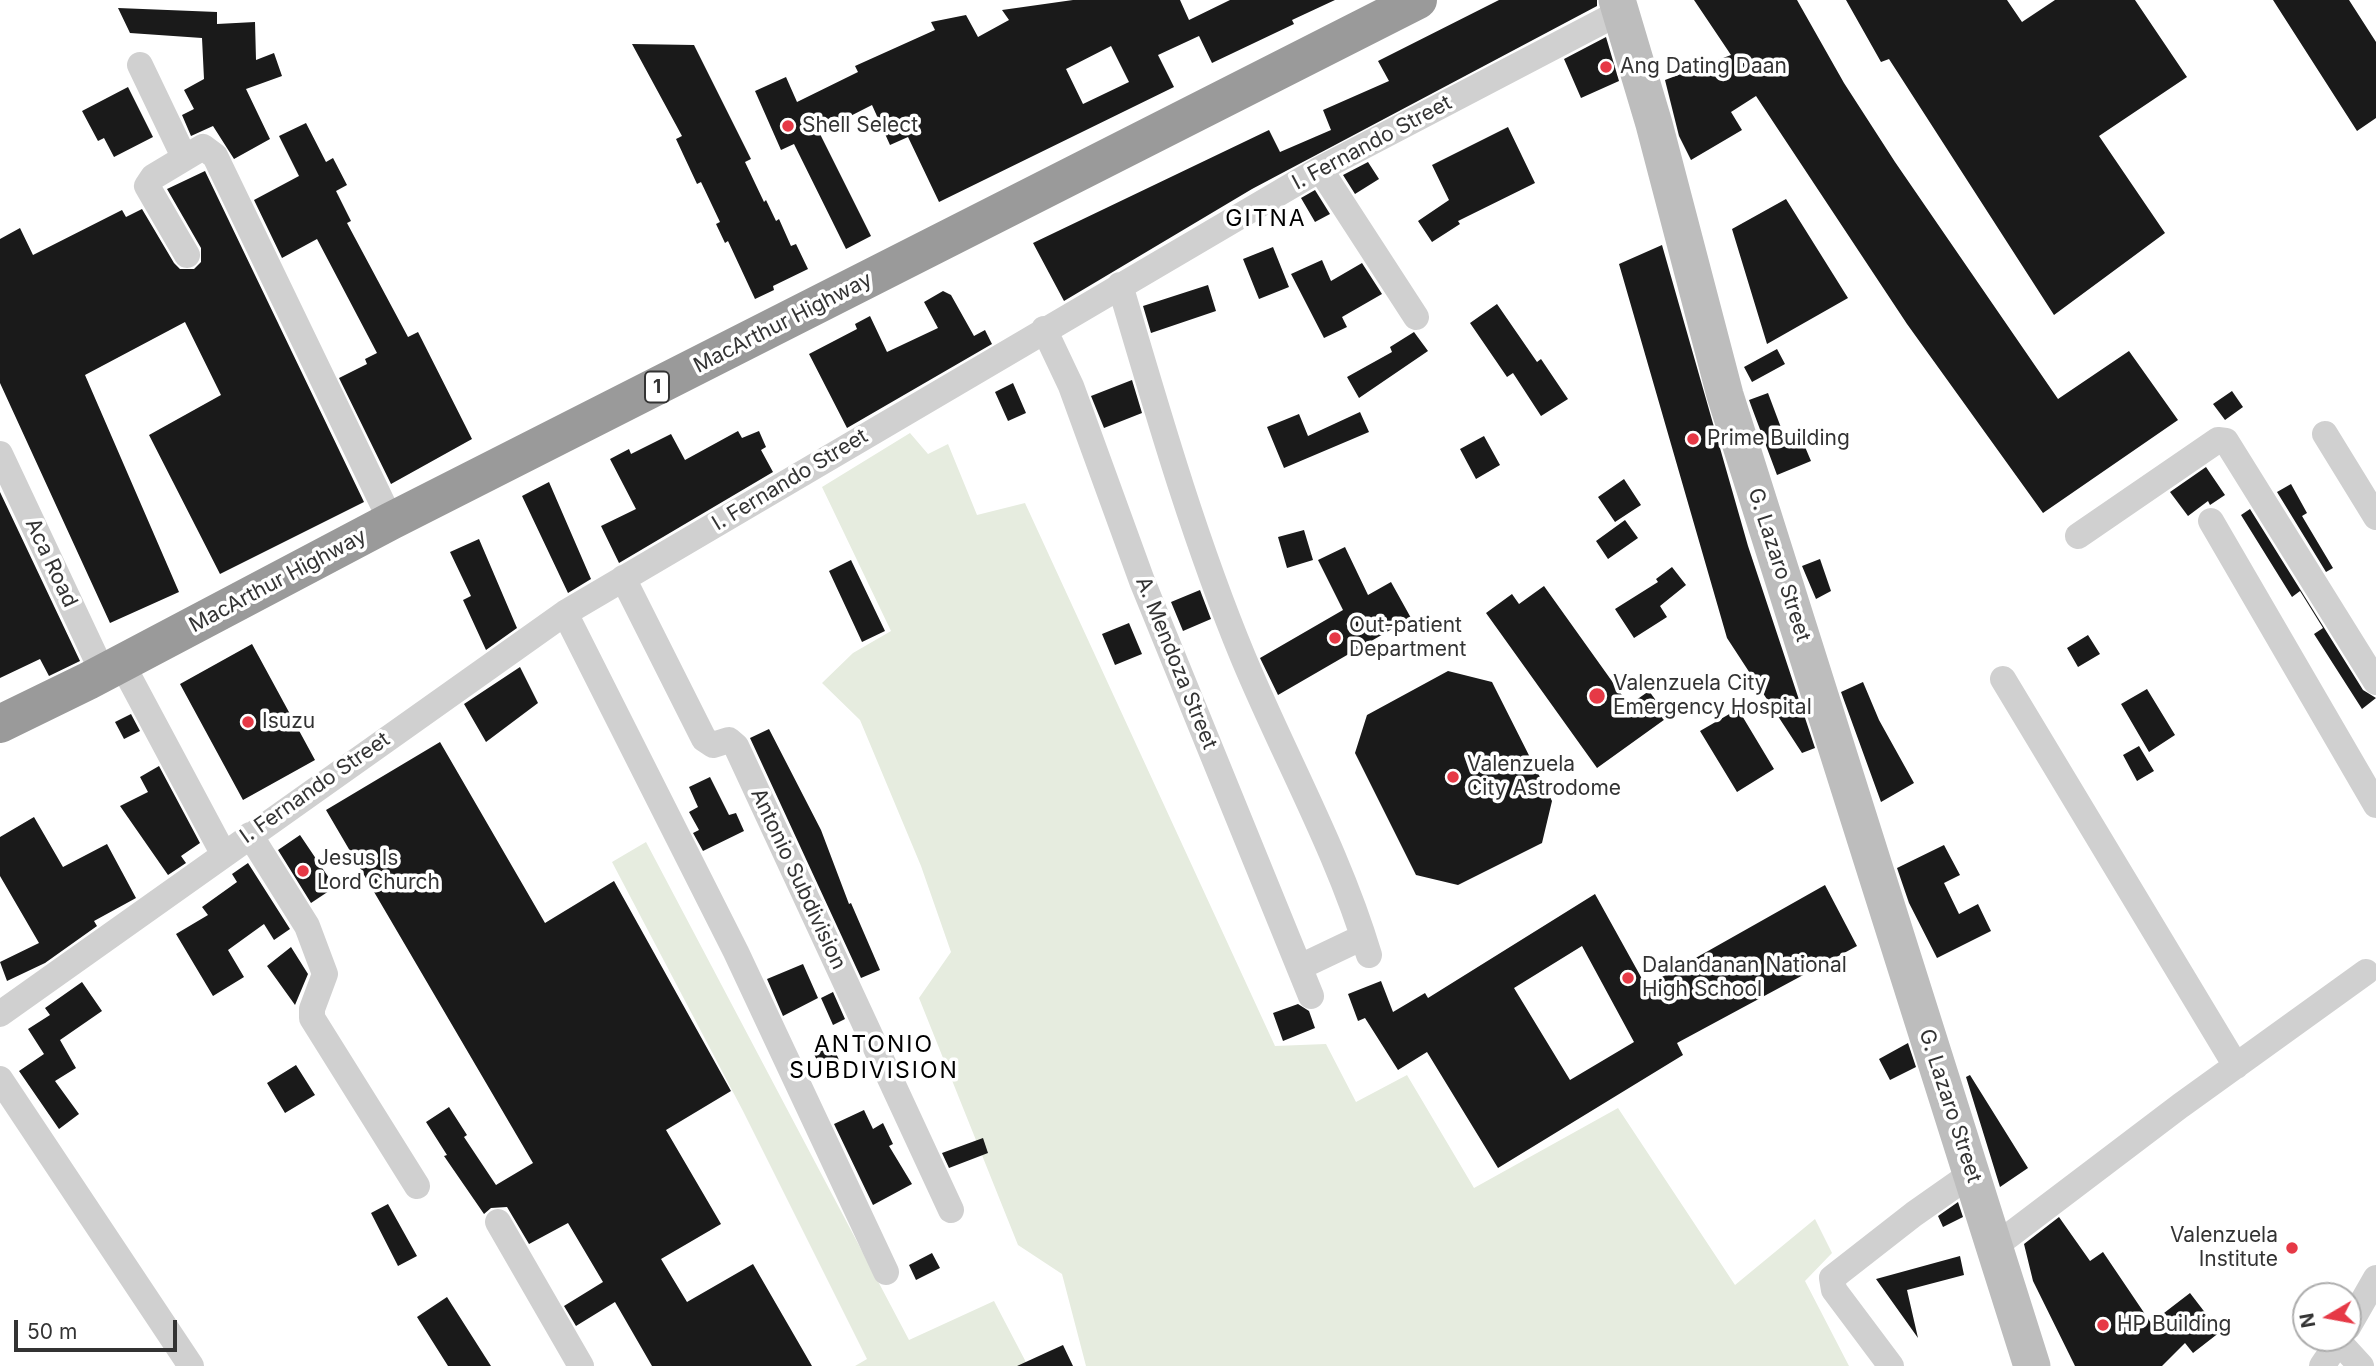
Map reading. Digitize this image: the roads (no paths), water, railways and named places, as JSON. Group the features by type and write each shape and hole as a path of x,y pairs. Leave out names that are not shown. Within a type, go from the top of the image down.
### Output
{"highway":[{"name":"MacArthur Highway","path":"0,724 1371,11 1418,0"}],"street":[{"name":"I. Fernando Street","path":"0,1014 139,917 223,853 565,613 1320,169 1620,6"},
{"name":"G. Lazaro Street","path":"1620,6 1725,395 2032,1366"},
{"path":"140,65 184,157"},
{"path":"187,255 146,186 153,177 203,147 215,156 391,521"},
{"path":"1320,169 1416,317"},
{"path":"1120,285 1187,506 1243,657 1320,828 1366,946 1300,967"},
{"name":"A. Mendoza Street","path":"1044,329 1071,386 1142,581 1311,996"},
{"path":"2325,434 2376,517"},
{"path":"2078,536 2218,440 2226,441 2376,682"},
{"name":"Aca Road","path":"0,454 112,668 223,853"},
{"path":"2211,521 2376,805"},
{"name":"Antonio Subdivision","path":"623,578 704,739 713,745 729,740 736,746 951,1210"},
{"path":"565,613 736,952 886,1272"},
{"path":"2003,678 2236,1066"},
{"path":"250,835 307,926 325,974 312,1009 312,1018 417,1186"},
{"path":"1994,1247 2365,972"},
{"path":"0,1079 191,1366"},
{"path":"1891,1366 1833,1290 1832,1278 1914,1214 1971,1174"},
{"path":"498,1222 581,1366"},
{"path":"2362,1303 2376,1278"}],"place":[{"name":"Ang Dating Daan","path":"1606,67"},
{"name":"Shell Select","path":"788,126"},
{"name":"Prime Building","path":"1693,439"},
{"name":"Out-patient Department","path":"1335,638"},
{"name":"Valenzuela City Emergency Hospital","path":"1597,696"},
{"name":"Isuzu","path":"248,722"},
{"name":"Valenzuela City Astrodome","path":"1453,777"},
{"name":"Jesus Is Lord Church","path":"303,871"},
{"name":"Dalandanan National High School","path":"1628,978"},
{"name":"Valenzuela Institute","path":"2292,1248"},
{"name":"HP Building","path":"2103,1325"}],"district":[{"name":"GITNA","path":"1266,219"},
{"name":"ANTONIO SUBDIVISION","path":"874,1058"}]}
